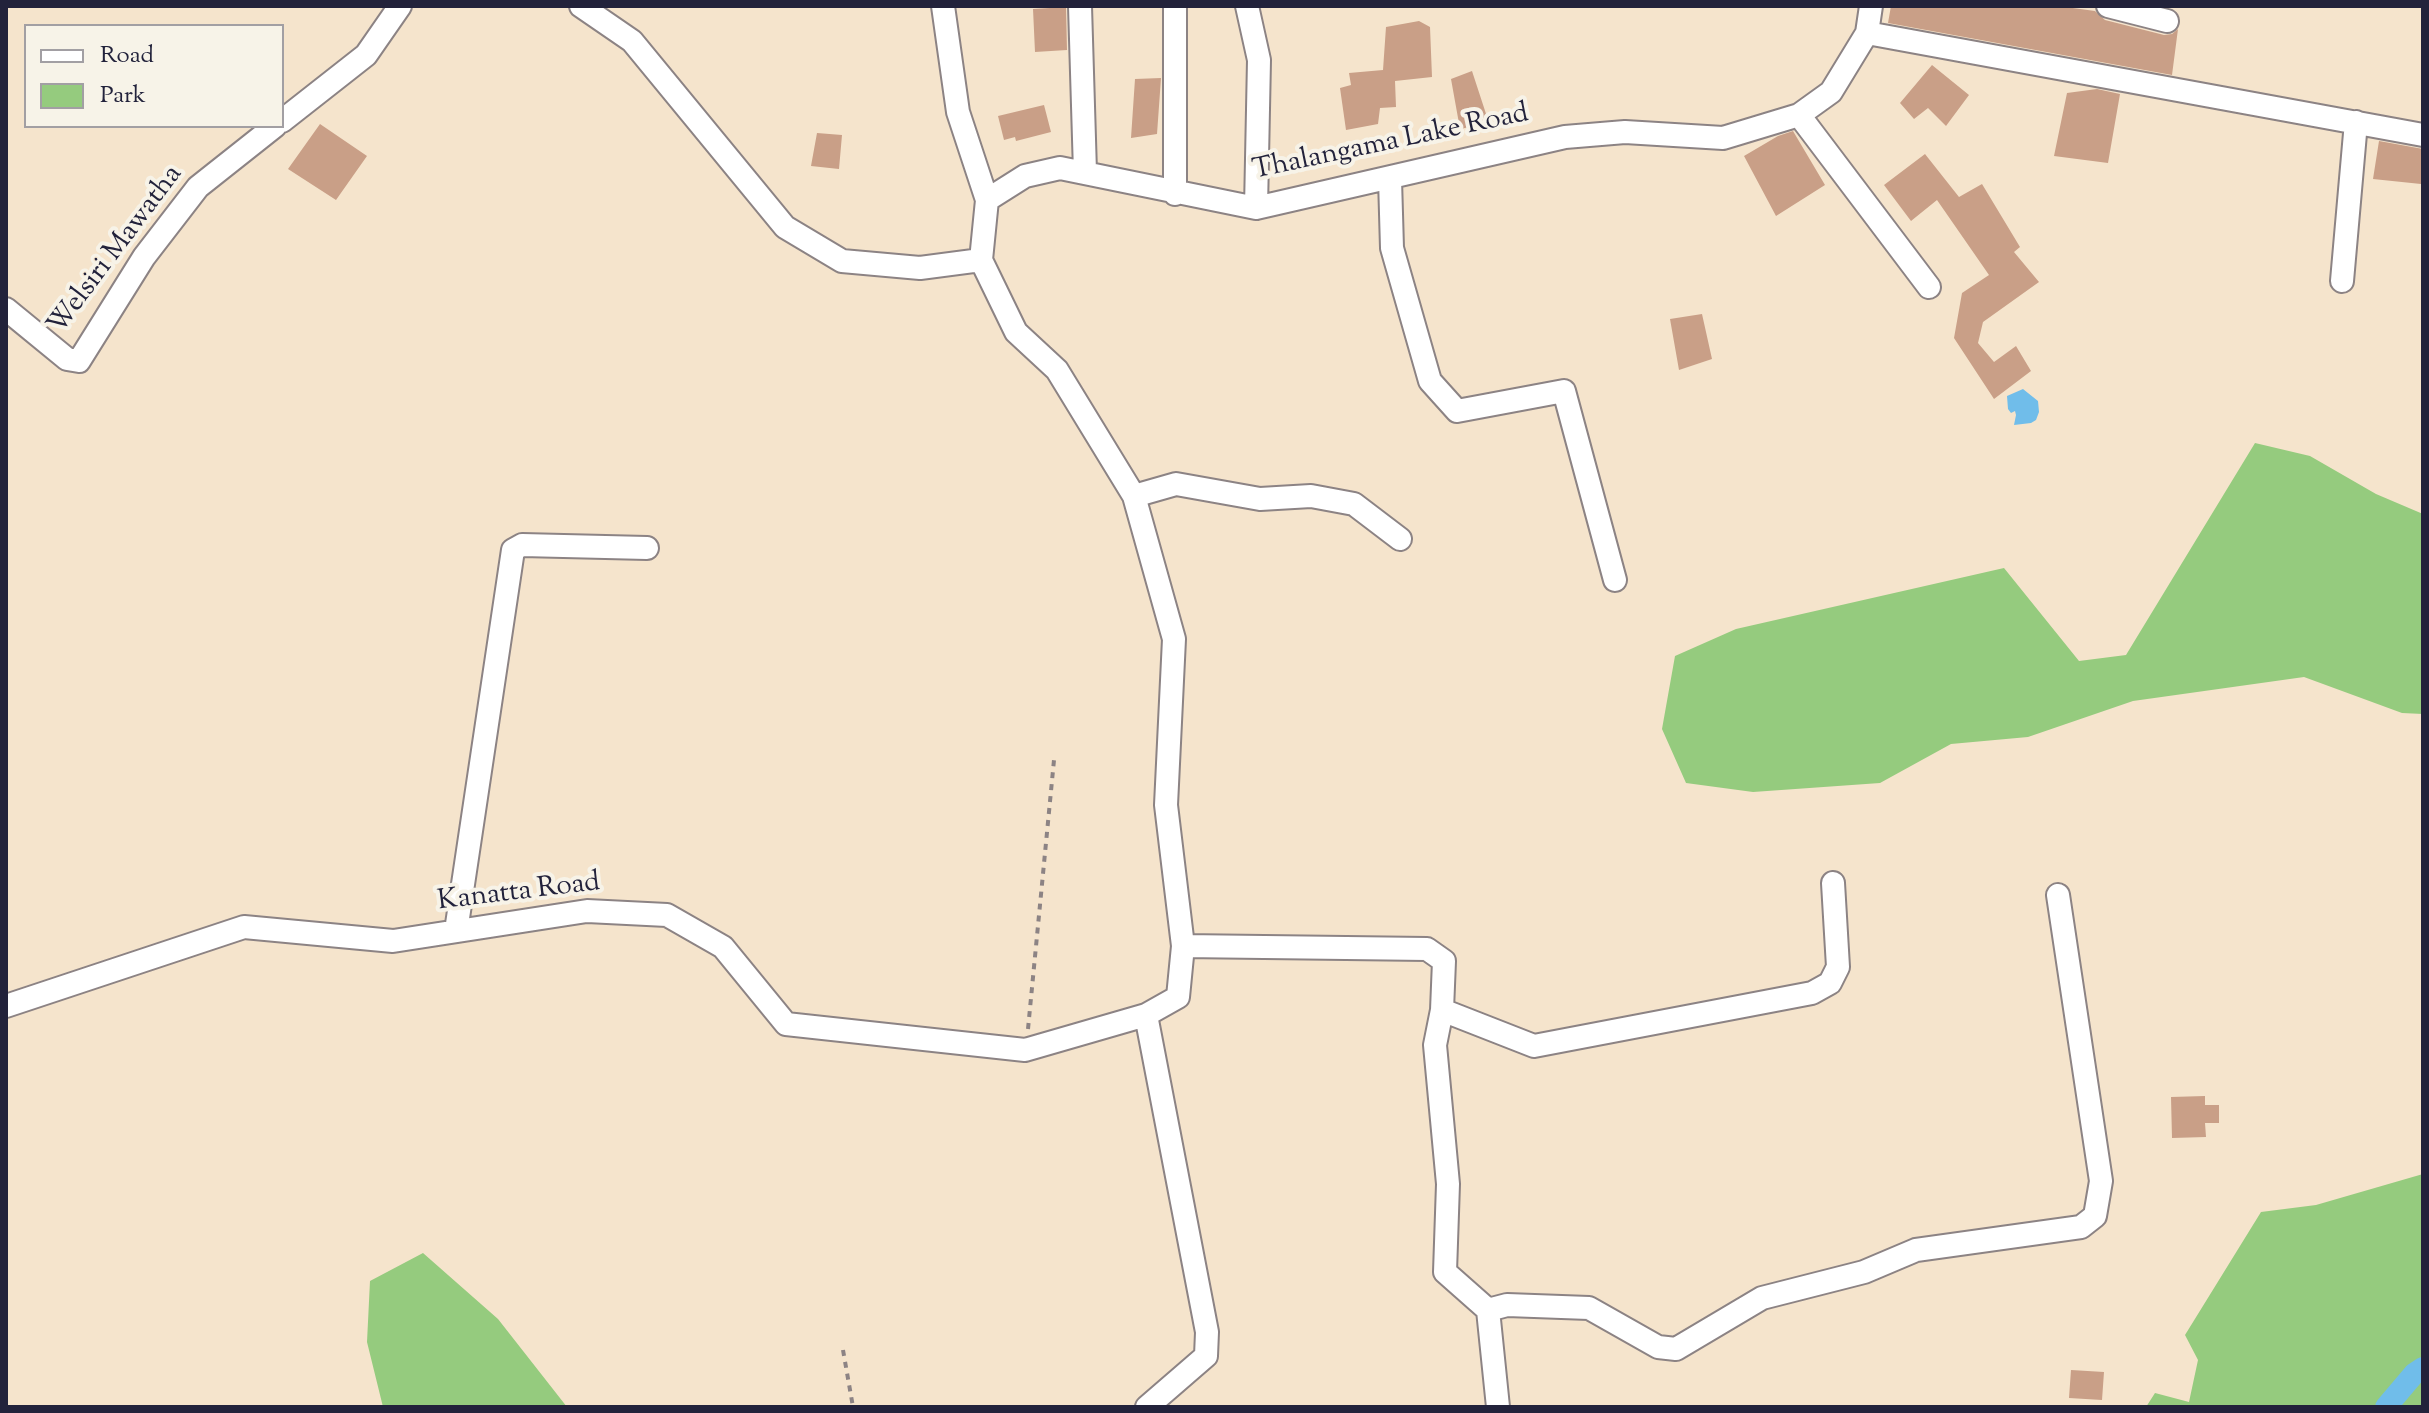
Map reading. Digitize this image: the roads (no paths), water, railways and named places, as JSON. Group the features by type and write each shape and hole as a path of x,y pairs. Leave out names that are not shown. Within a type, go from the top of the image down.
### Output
{"street":[{"path":"284,119 366,55 400,6"},
{"path":"581,6 632,41 785,227 842,261 920,268 981,260"},
{"path":"943,6 958,112 987,200 981,260 1016,332 1057,370 1134,496 1174,639 1166,805 1183,946 1178,997 1146,1015 1207,1332 1206,1356 1147,1407"},
{"path":"1080,6 1085,172"},
{"path":"1175,6 1175,194"},
{"path":"1247,6 1259,60 1256,208"},
{"name":"Thalangama Lake Road","path":"987,200 1025,176 1060,168 1175,194 1256,208 1565,137 1625,132 1723,138 1799,115 1831,92 1867,33 1871,6"},
{"path":"2108,6 2167,21"},
{"path":"1867,33 2423,135"},
{"path":"1799,115 1929,287"},
{"path":"2342,281 2356,122"},
{"name":"Welsiri Mawatha","path":"6,309 67,359 79,361 144,257 198,187 272,128"},
{"path":"1390,179 1392,248 1430,381 1457,411 1564,391 1615,580"},
{"path":"1134,496 1176,484 1260,499 1311,496 1354,504 1400,539"},
{"path":"456,931 513,550 522,545 647,548"},
{"path":"1442,1010 1534,1046 1812,993 1830,983 1838,967 1833,883"},
{"path":"1488,1310 1507,1305 1589,1308 1658,1347 1676,1349 1762,1298 1864,1272 1916,1250 2081,1227 2095,1216 2101,1181 2058,895"},
{"name":"Kanatta Road","path":"6,1006 244,927 393,941 587,911 667,915 723,947 786,1024 1025,1050 1146,1015"},
{"path":"1183,946 1427,949 1444,961 1442,1010 1435,1045 1448,1184 1445,1272 1488,1310 1498,1407"}],"water":[{"path":"2023,389 2038,401 2039,412 2031,423 2014,425 2016,415 2015,411 2011,413 2008,409 2007,396"}],"waterway":[{"path":"2386,1407 2423,1368"}]}
